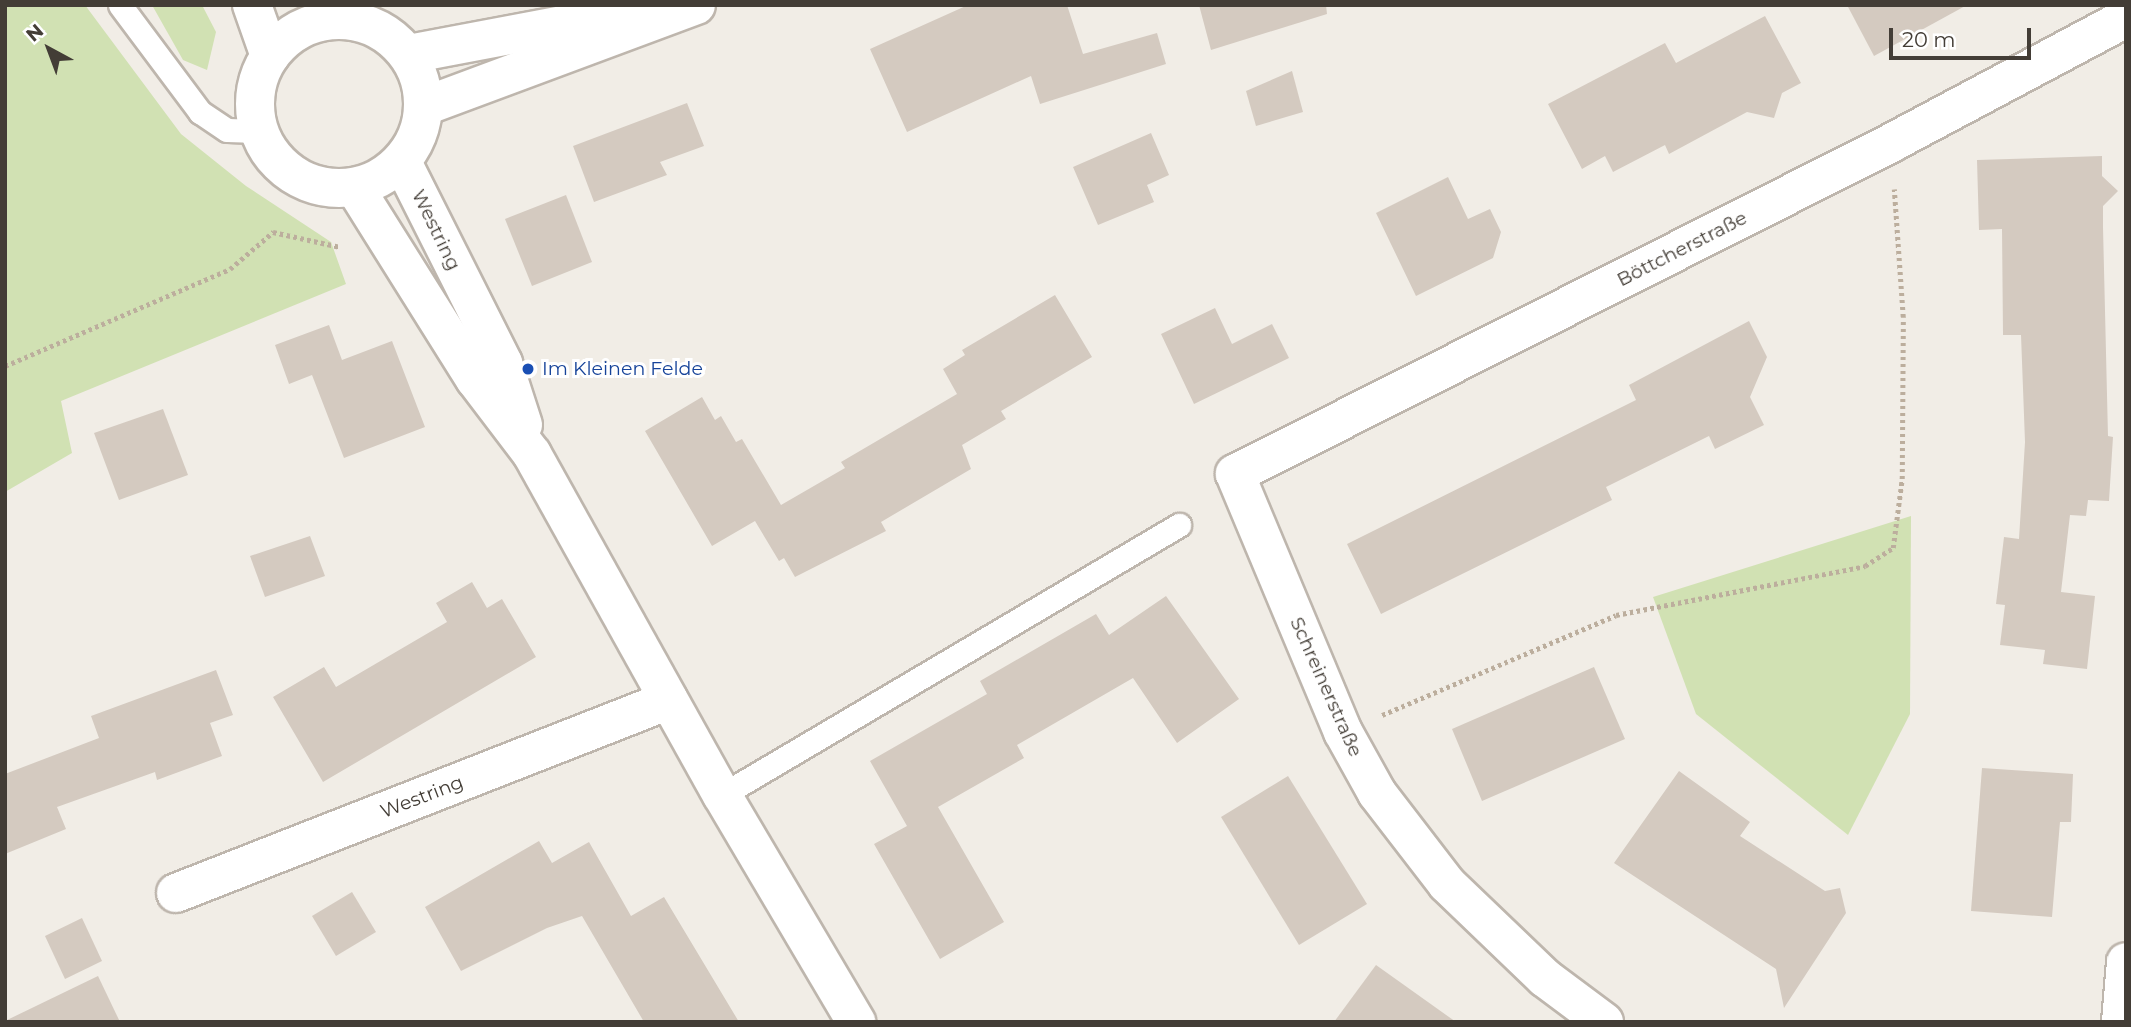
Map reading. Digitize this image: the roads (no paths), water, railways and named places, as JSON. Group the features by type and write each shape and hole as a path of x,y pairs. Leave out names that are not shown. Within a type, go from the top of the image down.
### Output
{"street":[{"path":"252,5 270,56"},
{"path":"409,54 672,5"},
{"path":"425,106 696,5"},
{"path":"315,13 355,20 388,34 409,54 422,83 425,106 414,146 388,174 355,188 330,189 298,179 272,157 258,131 255,91 270,56 315,13"},
{"name":"Böttcherstraße","path":"1235,474 1891,143 2126,18"},
{"name":"Westring","path":"402,162 503,363 532,454"},
{"name":"Westring","path":"355,188 475,379 532,454 722,795 856,1022"},
{"name":"Schreinerstraße","path":"1235,474 1343,732 1377,793 1447,884 1545,978 1604,1022"},
{"name":"Westring","path":"176,893 669,700"},
{"path":"2121,1022 2126,962"}],"lane":[{"path":"120,5 200,112 227,130 258,131"},
{"path":"722,795 1179,525"}],"place":[{"name":"Im Kleinen Felde","path":"528,369"}]}
